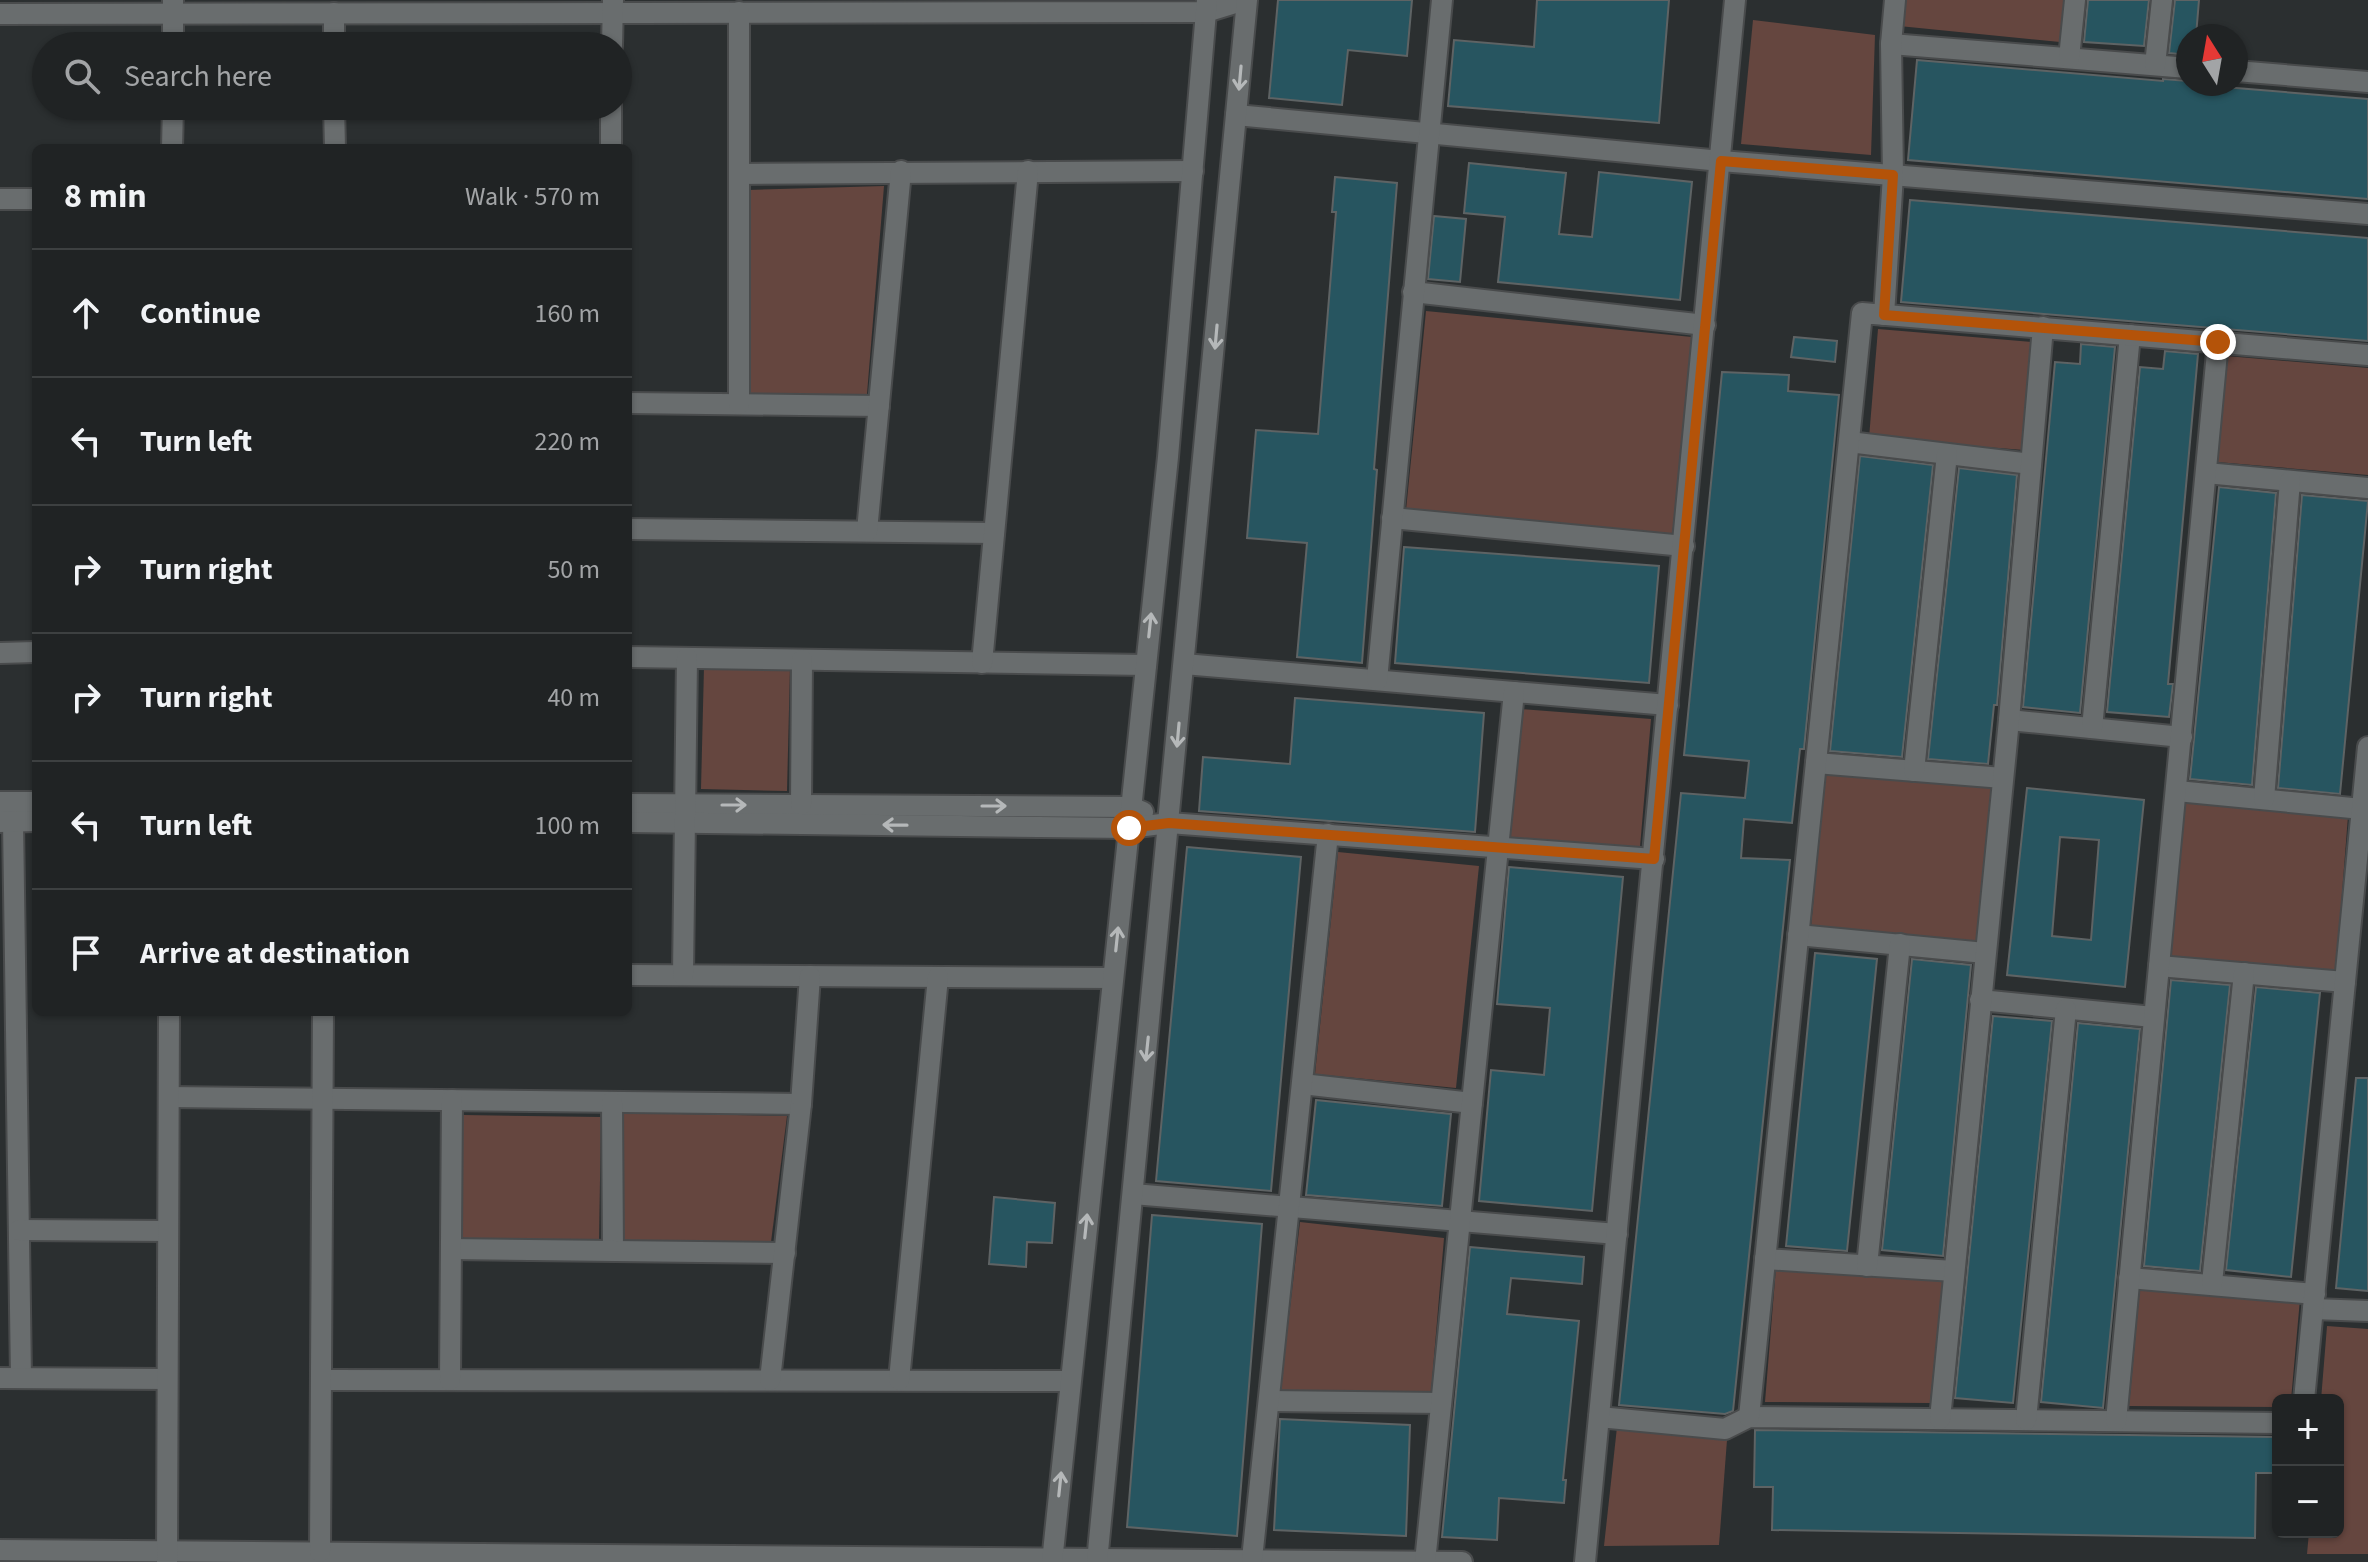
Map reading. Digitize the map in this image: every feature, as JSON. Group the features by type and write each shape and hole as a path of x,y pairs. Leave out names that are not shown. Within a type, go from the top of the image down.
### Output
{"street":[{"path":"0,14 173,7 334,13 613,6 739,12 1207,6 1246,0 1097,1560"},
{"path":"1377,680 1442,0"},
{"path":"1585,1562 1735,0"},
{"path":"1884,315 1893,175 1891,44 1895,0"},
{"path":"2069,58 2075,0"},
{"path":"2155,65 2162,0"},
{"path":"612,32 613,6"},
{"path":"1052,1560 1168,457 1207,6"},
{"path":"173,7 173,32"},
{"path":"739,12 739,404"},
{"path":"334,13 334,32"},
{"path":"1891,44 2176,67"},
{"path":"2248,72 2368,82"},
{"path":"1236,115 1721,161 2368,214"},
{"path":"172,144 173,120"},
{"path":"334,120 335,144"},
{"path":"611,120 611,144"},
{"path":"867,531 901,171"},
{"path":"982,663 1028,171"},
{"path":"739,174 1193,171"},
{"path":"0,199 32,199"},
{"path":"1413,292 1705,325"},
{"path":"1749,1417 1862,313 2368,355"},
{"path":"1940,1419 2009,720 2043,327"},
{"path":"2092,728 2130,335"},
{"path":"2116,1421 2218,342"},
{"path":"632,403 879,406"},
{"path":"1849,442 2031,464"},
{"path":"1914,771 1947,454"},
{"path":"2206,473 2368,488"},
{"path":"2264,799 2290,481"},
{"path":"1392,518 1684,546"},
{"path":"632,529 994,533"},
{"path":"0,653 32,652"},
{"path":"632,657 1146,665"},
{"path":"683,975 687,658"},
{"path":"801,805 802,660"},
{"path":"1184,664 1668,705"},
{"path":"1425,1562 1514,692"},
{"path":"2009,720 2182,737"},
{"path":"2305,1394 2368,747"},
{"path":"1816,763 2003,778"},
{"path":"2177,791 2362,809"},
{"path":"0,802 32,802"},
{"path":"632,805 686,814 1129,828 1169,823 1654,859"},
{"path":"632,821 801,805 1131,807 1169,823"},
{"path":"21,1378 6,822 32,821"},
{"path":"1252,1559 1328,834"},
{"path":"1798,935 1985,953"},
{"path":"1867,1266 1900,944"},
{"path":"2159,966 2345,982"},
{"path":"2212,1283 2244,973"},
{"path":"632,975 1113,978"},
{"path":"770,1380 801,1104 810,976"},
{"path":"899,1380 938,977"},
{"path":"1980,1000 2153,1017"},
{"path":"2026,1420 2066,1009"},
{"path":"167,1556 169,1016"},
{"path":"320,1552 323,1016"},
{"path":"1302,1084 1472,1103"},
{"path":"169,1097 801,1104"},
{"path":"450,1380 452,1100"},
{"path":"612,1102 613,1251"},
{"path":"1133,1194 1617,1234"},
{"path":"19,1230 168,1231"},
{"path":"451,1249 785,1253"},
{"path":"1765,1259 1954,1271"},
{"path":"2129,1278 2212,1283 2368,1311"},
{"path":"0,1378 167,1379"},
{"path":"321,1380 1070,1381"},
{"path":"1269,1401 1441,1403"},
{"path":"1599,1417 1725,1429 1749,1417 2272,1423"},
{"path":"0,1550 167,1556 320,1552 1462,1562"}],"shaded area":[{"path":"1902,0 2065,0 2060,42 1899,26"},
{"path":"1753,20 1875,35 1871,155 1741,144"},
{"path":"884,186 867,394 750,395 748,190"},
{"path":"1426,311 1692,337 1672,537 1406,510"},
{"path":"1878,329 2032,342 2024,450 1869,438"},
{"path":"2226,356 2368,368 2368,475 2217,462"},
{"path":"704,667 790,668 787,791 701,789"},
{"path":"1521,709 1651,719 1640,847 1510,837"},
{"path":"1825,773 1991,788 1977,942 1811,927"},
{"path":"2183,802 2348,816 2336,971 2171,958"},
{"path":"1338,852 1479,866 1456,1088 1315,1074"},
{"path":"622,1113 787,1116 771,1242 624,1241"},
{"path":"463,1115 601,1117 599,1242 461,1240"},
{"path":"1300,1222 1444,1238 1431,1393 1280,1393"},
{"path":"1776,1267 1943,1278 1930,1403 1765,1402"},
{"path":"2140,1287 2300,1299 2292,1394 2272,1394 2272,1407 2129,1406"},
{"path":"2327,1326 2368,1329 2368,1554 2307,1554 2308,1538 2344,1538 2344,1394 2321,1394"},
{"path":"1617,1427 1727,1440 1719,1545 1604,1546"}],"building":[{"path":"1278,0 1412,0 1407,56 1348,50 1342,105 1269,98"},
{"path":"1537,0 1669,0 1659,123 1448,106 1454,40 1534,47"},
{"path":"2088,0 2149,0 2144,46 2084,42"},
{"path":"2175,0 2199,0 2197,24 2176,24 2176,54 2169,53"},
{"path":"1917,60 2176,80 2176,96 2248,96 2248,89 2368,99 2368,199 1908,160"},
{"path":"1469,163 1566,173 1559,234 1592,237 1599,172 1692,182 1680,300 1498,282 1505,217 1464,213"},
{"path":"1335,177 1397,183 1362,663 1297,657 1307,543 1247,538 1256,430 1318,434 1336,212 1332,212"},
{"path":"1910,200 2368,238 2368,341 1901,302"},
{"path":"1434,216 1466,219 1460,282 1428,279"},
{"path":"1794,337 1837,341 1835,362 1791,357"},
{"path":"2081,344 2115,347 2080,713 2023,707 2055,362 2080,364"},
{"path":"2165,351 2198,354 2168,684 2173,684 2169,717 2107,712 2140,367 2163,369"},
{"path":"1722,372 1789,375 1788,391 1839,395 1804,749 1800,749 1792,823 1744,819 1741,858 1790,860 1733,1411 1725,1414 1619,1405 1681,793 1745,798 1749,761 1684,755"},
{"path":"1860,456 1933,465 1902,757 1830,751"},
{"path":"1959,468 2017,475 1997,705 1994,705 1988,764 1928,759"},
{"path":"2219,487 2276,493 2252,785 2190,779"},
{"path":"2302,495 2368,501 2340,794 2278,788"},
{"path":"1404,547 1659,566 1649,683 1395,663"},
{"path":"1295,698 1484,713 1475,832 1199,811 1203,757 1290,764"},
{"path":"2027,788 2144,800 2125,987 2007,975","holes":["2060,837 2099,840 2091,940 2052,936"]},
{"path":"1187,847 1301,857 1271,1191 1156,1181"},
{"path":"1509,867 1623,877 1592,1211 1479,1201 1491,1070 1544,1075 1550,1008 1497,1004"},
{"path":"1815,953 1877,959 1847,1251 1786,1246"},
{"path":"1912,959 1971,965 1943,1256 1882,1250"},
{"path":"2171,980 2230,985 2200,1271 2144,1266"},
{"path":"2256,987 2320,993 2291,1277 2226,1270"},
{"path":"1993,1016 2052,1021 2013,1403 1955,1398"},
{"path":"2078,1023 2140,1029 2103,1408 2041,1402"},
{"path":"2356,1078 2368,1078 2368,1291 2336,1288"},
{"path":"1316,1100 1451,1114 1442,1206 1306,1195"},
{"path":"994,1197 1055,1203 1052,1243 1027,1242 1026,1267 989,1264"},
{"path":"1152,1215 1262,1224 1237,1536 1127,1527"},
{"path":"1470,1247 1584,1257 1582,1284 1511,1278 1507,1314 1579,1321 1563,1480 1566,1480 1564,1503 1499,1498 1497,1540 1442,1537"},
{"path":"1280,1419 1410,1425 1406,1536 1274,1530"},
{"path":"1755,1430 2272,1437 2272,1473 2256,1473 2255,1538 1772,1530 1773,1487 1754,1487"}],"route":[{"path":"1129,828 1169,823 1654,859 1721,161 1893,175 1884,315 2218,342"}]}
